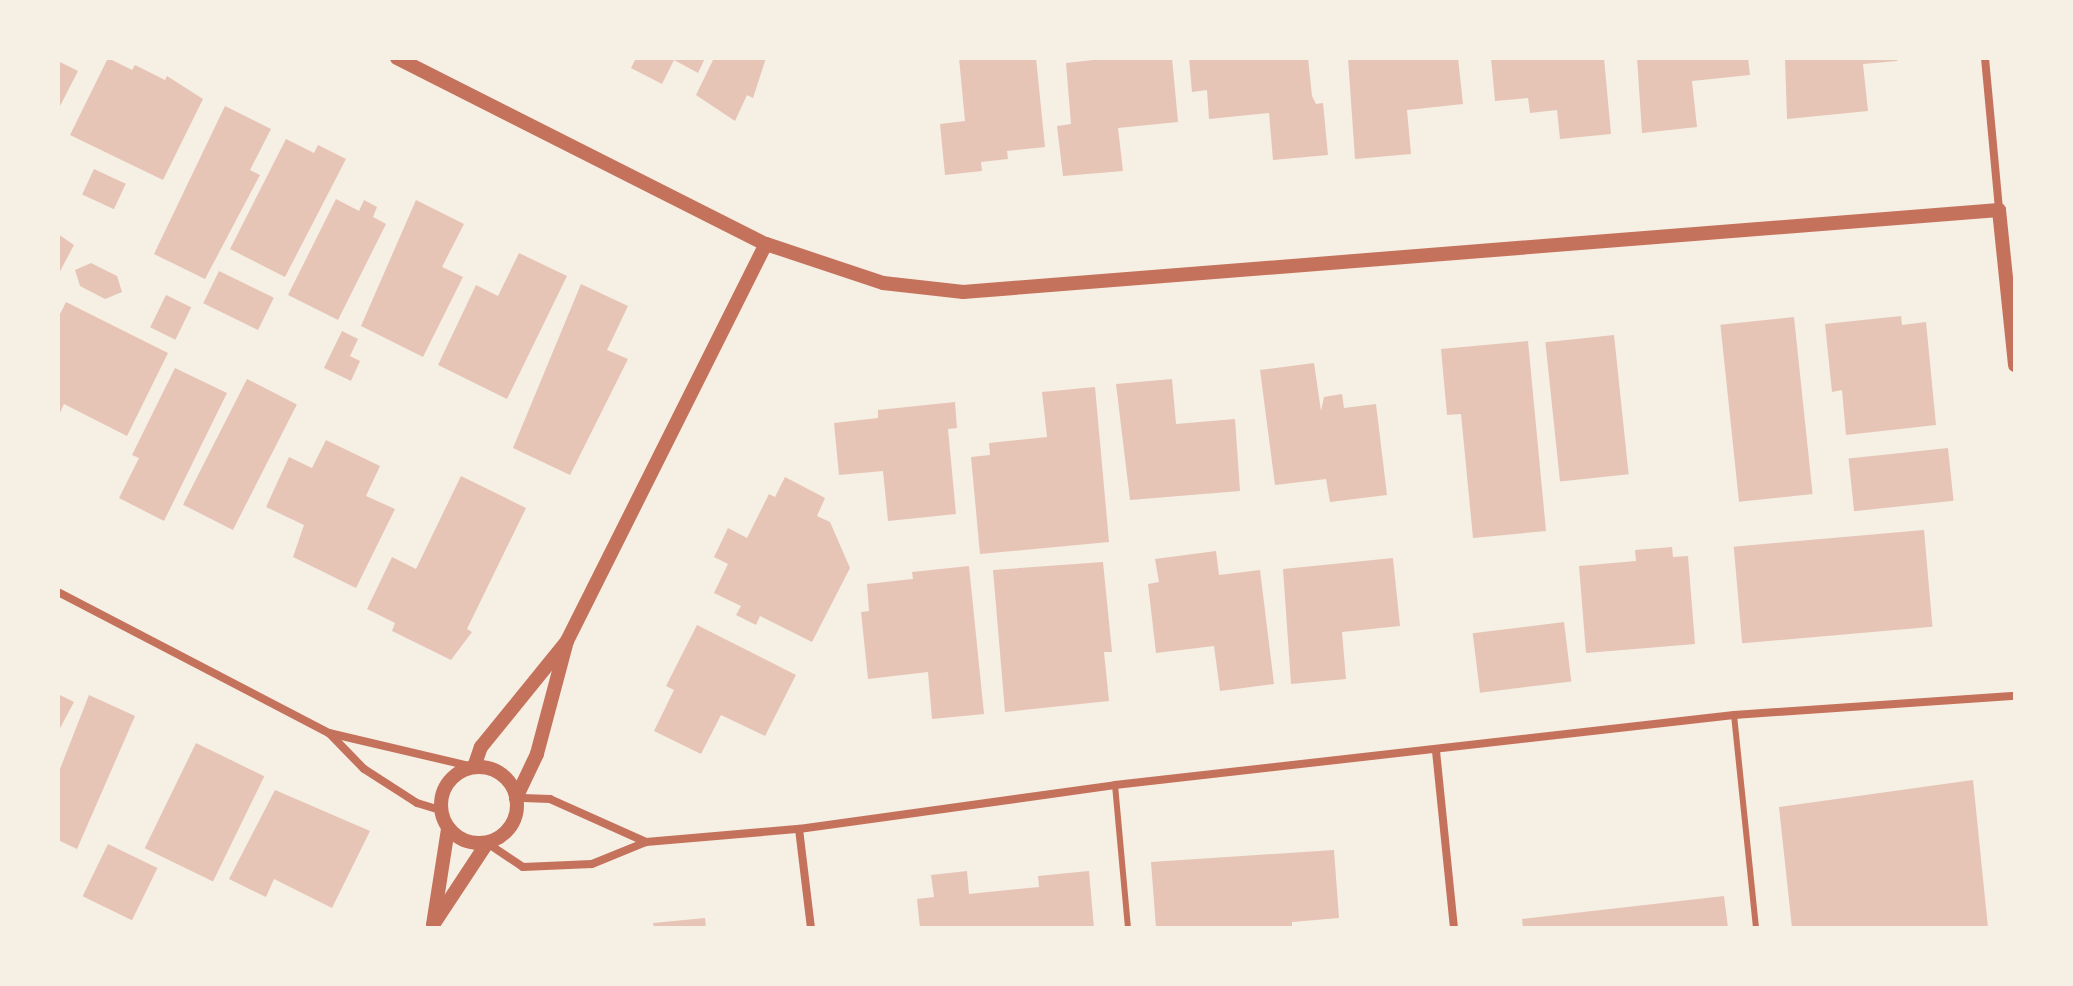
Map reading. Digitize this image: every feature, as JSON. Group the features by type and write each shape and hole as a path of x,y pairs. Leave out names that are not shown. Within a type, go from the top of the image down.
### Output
{"street":[{"path":"397,58 766,244 883,283 963,292 1999,210"},
{"path":"1985,58 2015,365"},
{"path":"434,927 487,843 506,833 515,817 516,798 537,754 567,641 766,244"},
{"path":"58,592 329,733 492,770 508,780 516,798"},
{"path":"434,927 448,829 440,810 444,789 456,774 474,767 481,747 567,641"},
{"path":"448,829 466,842 487,843 523,867 592,864 646,842 799,829 1115,785 1734,715 2015,696"},
{"path":"329,733 364,769 417,803 440,810"},
{"path":"1436,751 1454,928"},
{"path":"516,798 550,799 646,842"},
{"path":"799,829 811,928"}],"lane":[{"path":"1734,715 1756,928"},
{"path":"1115,785 1128,928"}],"building":[{"path":"108,58 132,70 135,65 165,80 167,76 203,99 163,180 70,135"},
{"path":"636,58 705,58 698,73 674,60 662,84 631,68"},
{"path":"714,58 766,58 753,98 747,95 735,121 696,95"},
{"path":"959,58 1036,58 1045,147 1007,151 1008,159 981,162 982,171 945,175 940,124 965,121"},
{"path":"1111,58 1172,58 1178,122 1118,128 1123,171 1063,176 1057,126 1071,124 1066,63"},
{"path":"1189,58 1308,58 1312,96 1316,104 1323,103 1328,155 1273,160 1269,113 1209,119 1207,90 1192,92"},
{"path":"1348,58 1458,58 1463,104 1407,110 1411,154 1355,159"},
{"path":"1491,58 1604,58 1611,134 1560,139 1557,110 1530,113 1528,98 1495,101"},
{"path":"1637,58 1748,58 1750,75 1692,81 1697,127 1642,133"},
{"path":"1785,58 1897,58 1897,61 1863,64 1868,111 1787,119"},
{"path":"58,61 78,71 58,110"},
{"path":"225,106 271,129 250,170 260,175 205,279 154,254"},
{"path":"286,139 314,153 318,145 346,159 285,277 230,249"},
{"path":"94,169 126,184 114,209 82,194"},
{"path":"336,199 359,211 364,200 377,207 373,217 386,224 338,320 288,295"},
{"path":"416,200 464,224 442,267 463,277 423,357 361,326"},
{"path":"58,234 74,245 58,275"},
{"path":"519,253 567,276 507,399 438,365 476,285 498,296"},
{"path":"91,263 117,276 122,292 105,299 80,286 75,270"},
{"path":"219,271 274,298 258,330 203,303"},
{"path":"581,284 628,306 607,350 628,359 570,475 513,448"},
{"path":"166,295 191,307 175,340 150,327"},
{"path":"66,302 168,353 127,436 64,404 58,417 58,318"},
{"path":"1901,316 1902,325 1926,322 1936,425 1846,435 1842,390 1832,392 1825,324"},
{"path":"1794,317 1813,494 1739,502 1720,325"},
{"path":"342,331 358,339 350,356 360,361 351,381 324,368"},
{"path":"1614,335 1629,474 1560,481 1545,342"},
{"path":"1528,341 1546,531 1473,538 1461,414 1447,415 1441,349"},
{"path":"1314,363 1321,411 1324,397 1342,394 1344,408 1376,404 1387,495 1330,502 1326,479 1275,485 1260,370"},
{"path":"175,368 227,393 164,521 119,498 139,458 132,455"},
{"path":"247,379 297,404 233,530 183,505"},
{"path":"1172,379 1176,424 1235,419 1240,491 1130,500 1116,384"},
{"path":"1095,387 1109,542 980,554 971,457 990,455 989,443 1047,437 1042,392"},
{"path":"955,402 957,428 948,429 956,514 888,521 883,471 839,475 834,423 878,418 878,410"},
{"path":"326,440 380,466 366,496 395,509 356,588 293,557 304,525 266,507 289,457 312,468"},
{"path":"1948,448 1954,501 1854,511 1849,458"},
{"path":"461,476 526,508 467,629 472,632 451,660 392,631 395,623 367,609 392,557 416,569"},
{"path":"785,477 825,498 817,516 830,522 850,568 812,642 760,616 756,625 736,615 741,606 714,593 728,564 714,557 728,528 747,538 769,494 775,497"},
{"path":"1924,530 1932,627 1742,643 1734,547"},
{"path":"1672,547 1673,557 1688,556 1695,644 1586,653 1579,566 1636,561 1635,550"},
{"path":"1216,551 1219,575 1260,570 1274,684 1220,691 1214,646 1156,653 1148,584 1159,582 1155,559"},
{"path":"1393,558 1400,626 1342,632 1346,679 1291,684 1283,569"},
{"path":"1103,562 1112,652 1104,652 1109,701 1005,712 993,570"},
{"path":"969,566 984,714 932,719 928,672 868,679 861,612 869,611 867,584 913,579 912,572"},
{"path":"1564,622 1571,682 1480,693 1473,633"},
{"path":"697,625 796,675 765,736 721,715 701,754 654,731 674,690 666,686"},
{"path":"58,694 74,702 58,732"},
{"path":"89,695 135,716 77,849 58,840 58,774"},
{"path":"196,743 264,776 213,881 145,848"},
{"path":"1973,780 1988,928 1792,928 1779,807"},
{"path":"275,790 370,831 332,908 274,879 266,897 229,879"},
{"path":"108,844 157,868 132,920 83,896"},
{"path":"1334,850 1339,918 1292,922 1292,928 1156,928 1151,862"},
{"path":"967,871 969,894 1039,887 1038,876 1089,871 1094,928 920,928 917,899 934,897 931,875"},
{"path":"1724,896 1728,928 1523,928 1522,919"},
{"path":"705,918 706,928 654,928 653,923"}]}
